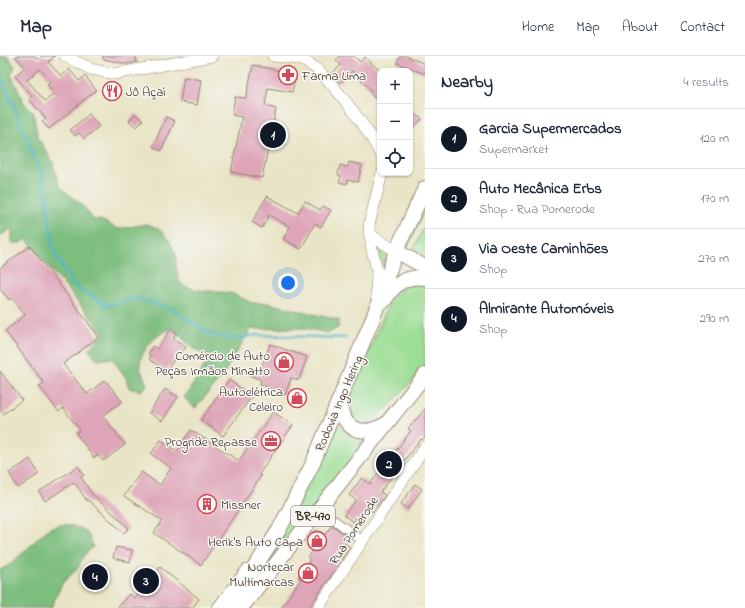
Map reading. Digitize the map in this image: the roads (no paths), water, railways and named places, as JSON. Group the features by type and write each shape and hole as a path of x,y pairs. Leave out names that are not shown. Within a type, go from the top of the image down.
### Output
{"highway":[{"name":"Rodovia Ingo Hering","path":"228,608 279,530 312,466 373,318 396,251 425,188"},
{"path":"396,251 425,267"},
{"path":"373,318 390,291 400,282 411,277 425,278"},
{"name":"BR-470","path":"241,608 425,375"},
{"path":"339,403 340,413 345,421 358,431 373,430 386,424"}],"street":[{"path":"65,56 91,69 114,74 212,56"},
{"path":"273,56 303,59 329,83 366,128 377,148"},
{"path":"373,318 378,281 369,234 371,214 381,176"},
{"path":"369,234 396,251"},
{"name":"Rua Pomerode","path":"318,608 363,541 390,497 425,447"},
{"path":"319,509 363,541"},
{"path":"216,608 256,556"}],"waterway":[{"path":"0,74 44,181 54,253 74,286 108,306 135,298 172,309 208,333 232,339 258,335 346,338"}],"place":[{"name":"Farma Lima","path":"288,75"},
{"name":"Jô Açaí","path":"112,91"},
{"name":"Garcia Supermercados","path":"273,135"},
{"name":"Comércio de Auto Peças Irmãos Minatto","path":"284,362"},
{"name":"Autoelétrica Celeiro","path":"297,398"},
{"name":"Progride Repasse","path":"271,441"},
{"name":"Auto Mecânica Erbs","path":"389,464"},
{"name":"Missner","path":"207,504"},
{"name":"Herik's Auto Capa","path":"317,541"},
{"name":"Nortecar Multimarcas","path":"308,573"},
{"name":"Almirante Automóveis","path":"95,577"},
{"name":"Via Oeste Caminhões","path":"146,581"}]}
